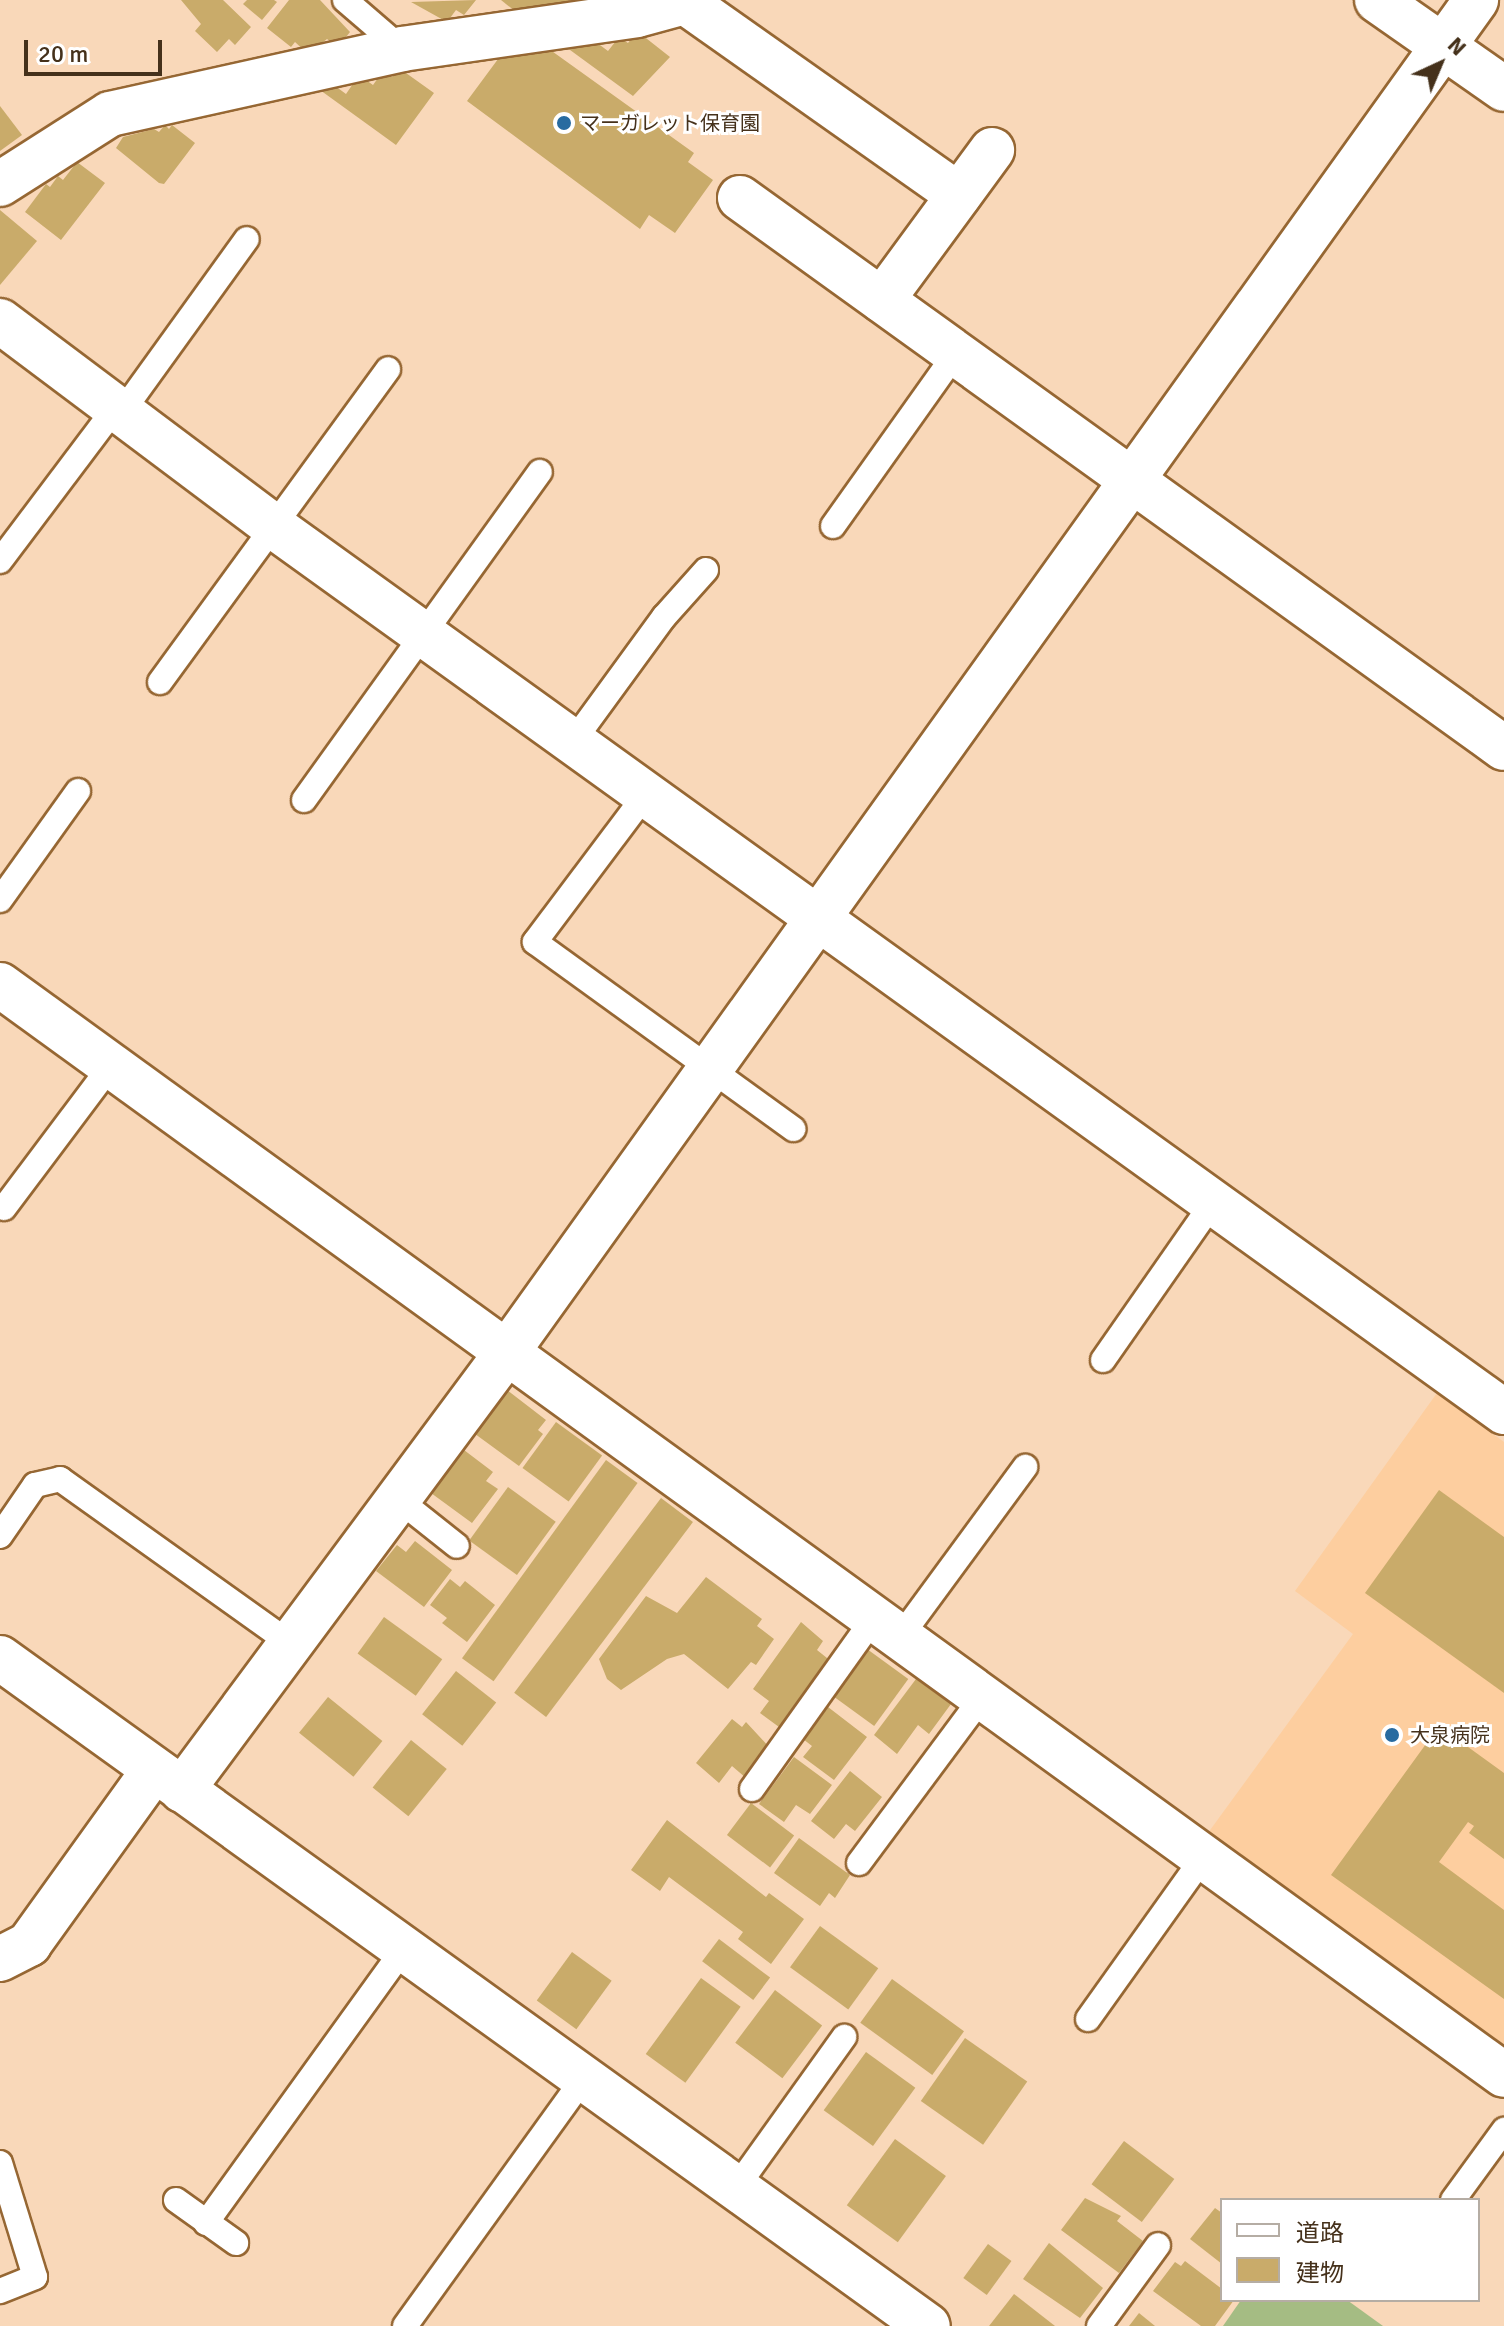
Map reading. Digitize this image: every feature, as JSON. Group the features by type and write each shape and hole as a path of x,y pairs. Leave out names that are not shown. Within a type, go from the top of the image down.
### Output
{"street":[{"path":"1377,0 1504,89"},
{"path":"0,1959 29,1944 168,1780 291,1644 712,1068 1129,478 1476,0"},
{"path":"0,184 110,114 402,49 628,8 689,1 959,195"},
{"path":"882,300 992,150"},
{"path":"740,198 1504,748"},
{"path":"0,321 273,526 572,743 1504,1412"},
{"path":"0,985 505,1355 1504,2075"},
{"path":"0,1658 928,2326"}],"lane":[{"path":"345,0 402,49"},
{"path":"0,561 119,410 247,239"},
{"path":"833,526 956,353"},
{"path":"160,682 388,369"},
{"path":"304,800 540,472"},
{"path":"572,743 664,617 706,570"},
{"path":"0,900 78,791"},
{"path":"646,794 535,942 793,1129"},
{"path":"4,1208 110,1067"},
{"path":"1103,1360 1214,1201"},
{"path":"752,1789 1025,1467"},
{"path":"0,1536 35,1485 60,1479 291,1644"},
{"path":"398,1499 457,1546"},
{"path":"859,1863 981,1699"},
{"path":"1088,2019 1203,1858"},
{"path":"206,2223 405,1947"},
{"path":"736,2188 844,2037"},
{"path":"405,2326 584,2078"},
{"path":"1454,2198 1504,2130"},
{"path":"0,2163 35,2277 0,2291"},
{"path":"176,2200 236,2243"},
{"path":"1099,2326 1158,2245"}],"shaded area":[{"name":"大泉病院","path":"1437,1393 1504,1442 1504,2052 1205,1837 1353,1634 1295,1591"}],"green space":[{"path":"1240,2302 1350,2302 1383,2326 1223,2326"}],"building":[{"path":"181,0 223,0 251,27 235,45 229,39 217,52 195,31 201,24"},
{"path":"247,0 277,2 262,20 243,4"},
{"path":"289,0 320,0 350,32 338,47 327,39 308,54 295,42 291,47 267,28"},
{"path":"476,0 464,15 456,10 447,22 411,2"},
{"path":"501,0 570,0 565,7 521,16"},
{"path":"637,31 670,57 633,96 555,39 585,34 608,51 619,37 628,43"},
{"path":"542,44 694,153 688,162 713,180 675,233 649,215 640,229 467,101 501,55"},
{"path":"399,68 434,93 396,145 320,90 327,80 346,94 359,75 373,85 383,71 392,77"},
{"path":"0,106 22,135 0,151"},
{"path":"165,125 169,129 172,125 195,143 164,184 116,148 123,137 154,129 159,132"},
{"path":"77,162 105,183 61,240 25,212 46,184 50,187 58,176 63,180"},
{"path":"0,210 37,241 0,285"},
{"path":"507,1390 546,1420 538,1430 543,1434 519,1466 471,1431"},
{"path":"556,1422 602,1456 569,1502 522,1468"},
{"path":"464,1450 493,1472 486,1481 498,1489 472,1523 431,1493"},
{"path":"606,1460 638,1483 494,1681 462,1658"},
{"path":"508,1487 556,1522 517,1575 469,1540"},
{"path":"1439,1490 1504,1537 1504,1693 1365,1593"},
{"path":"661,1498 693,1522 546,1717 514,1693"},
{"path":"415,1541 452,1570 424,1607 376,1571 397,1545 406,1552"},
{"path":"706,1577 762,1619 757,1626 774,1639 756,1665 751,1662 728,1689 684,1654 667,1659 621,1690 607,1679 599,1659 646,1596 677,1613"},
{"path":"450,1579 460,1587 465,1581 495,1605 467,1642 442,1623 447,1618 430,1605"},
{"path":"384,1617 442,1659 416,1696 358,1653"},
{"path":"801,1622 823,1641 817,1650 832,1662 779,1727 760,1713 769,1701 753,1689"},
{"path":"867,1649 908,1679 874,1726 833,1696"},
{"path":"456,1671 496,1702 462,1746 422,1714"},
{"path":"916,1679 951,1704 929,1734 918,1725 897,1754 874,1735"},
{"path":"328,1697 382,1741 353,1777 299,1733"},
{"path":"828,1707 867,1737 834,1780 803,1757 812,1746 803,1739"},
{"path":"732,1719 742,1727 746,1722 770,1748 746,1778 732,1766 719,1783 696,1763"},
{"path":"1439,1726 1504,1773 1504,1859 1469,1833 1474,1826 1468,1822 1439,1862 1504,1910 1504,1999 1331,1875"},
{"path":"411,1740 447,1769 408,1816 373,1787"},
{"path":"794,1757 832,1785 810,1814 796,1805 784,1822 759,1804"},
{"path":"850,1771 882,1797 855,1831 846,1824 834,1839 811,1821"},
{"path":"751,1803 794,1835 770,1867 727,1835"},
{"path":"667,1820 766,1897 769,1893 804,1919 771,1964 738,1939 743,1932 669,1877 660,1891 631,1870"},
{"path":"799,1838 850,1875 835,1898 829,1893 820,1906 774,1873"},
{"path":"820,1926 878,1968 848,2010 790,1967"},
{"path":"719,1939 770,1978 753,2000 702,1961"},
{"path":"572,1952 612,1981 576,2029 537,2001"},
{"path":"701,1978 741,2007 685,2083 646,2054"},
{"path":"892,1979 964,2031 932,2075 860,2023"},
{"path":"775,1990 822,2026 782,2078 735,2043"},
{"path":"965,2038 1027,2082 983,2145 921,2101"},
{"path":"866,2052 915,2088 873,2146 824,2110"},
{"path":"895,2139 946,2176 898,2242 847,2205"},
{"path":"1124,2141 1174,2179 1142,2222 1092,2184"},
{"path":"1085,2198 1121,2216 1117,2221 1143,2241 1119,2273 1061,2230"},
{"path":"1215,2208 1220,2212 1220,2262 1190,2239"},
{"path":"1049,2243 1103,2288 1080,2318 1023,2279"},
{"path":"988,2244 1011,2261 987,2295 963,2278"},
{"path":"1185,2261 1220,2287 1220,2302 1233,2302 1215,2326 1201,2326 1153,2291 1175,2262 1181,2266"},
{"path":"1014,2294 1055,2326 989,2326"},
{"path":"1139,2313 1155,2326 1129,2326"}],"place":[{"name":"マーガレット保育園","path":"564,123"},
{"name":"大泉病院","path":"1392,1735"}]}
